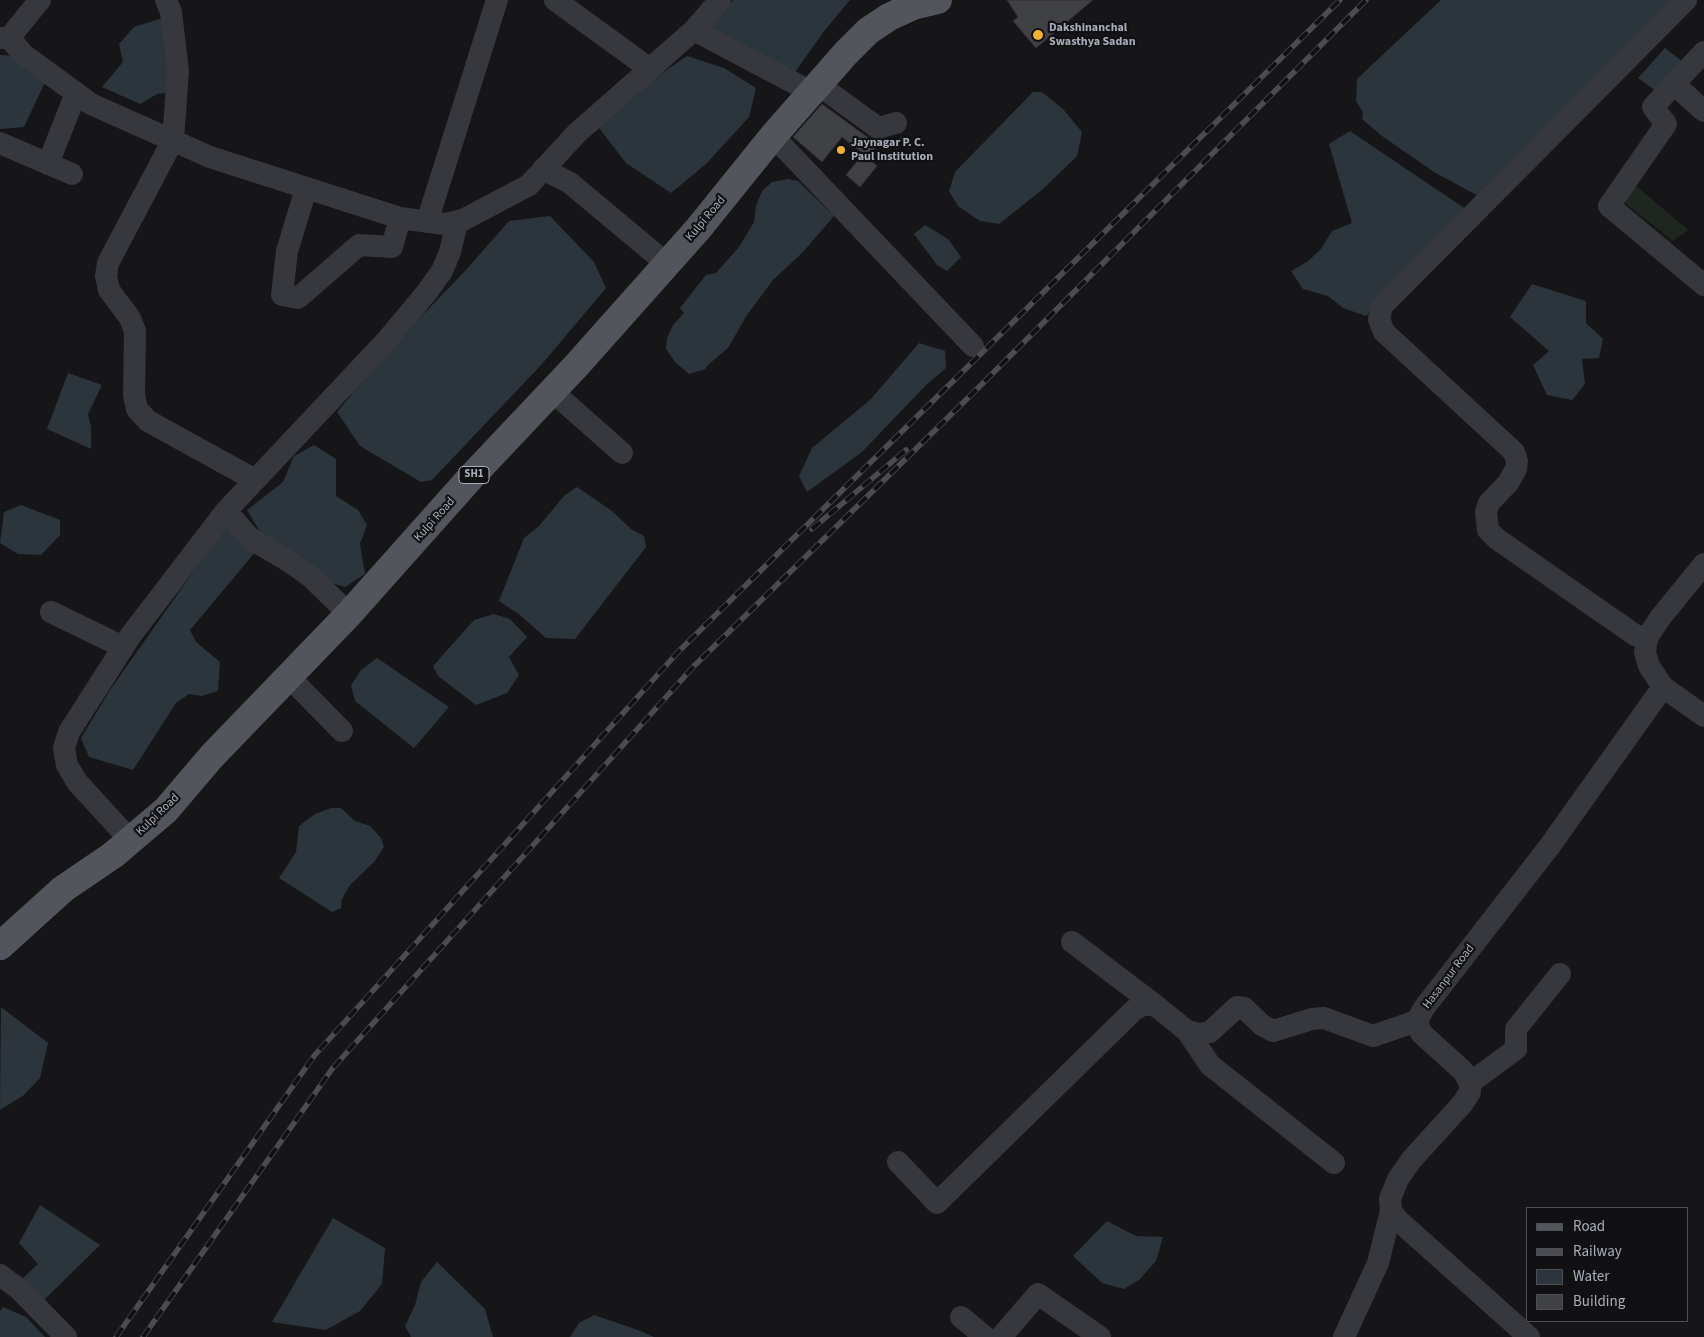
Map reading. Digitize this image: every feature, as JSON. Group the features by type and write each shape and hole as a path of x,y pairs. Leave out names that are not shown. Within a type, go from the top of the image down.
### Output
{"main road":[{"name":"Kulpi Road","path":"0,946 63,889 131,841 166,810 212,756 350,614 698,230 773,136 846,53 868,31 889,17 913,6 938,0"}],"street":[{"path":"40,0 4,38 91,104 210,157 400,218 444,224 457,222 528,185 577,133 694,30 720,0"},
{"path":"166,0 171,12 178,71 173,140 108,263 106,276 109,290 130,318 135,331 134,395 137,409 148,421 255,480"},
{"path":"427,222 497,0"},
{"path":"1647,638 1635,635 1497,539 1488,530 1486,512 1489,503 1508,483 1516,469 1517,461 1514,452 1384,332 1380,326 1380,313 1382,306 1686,0"},
{"path":"566,3 650,69"},
{"path":"694,30 816,89 878,128 896,122"},
{"path":"1704,52 1653,107 1666,124 1609,206 1704,284"},
{"path":"1674,84 1704,111"},
{"path":"48,164 76,93"},
{"path":"773,136 973,346"},
{"path":"0,143 72,174"},
{"path":"543,169 570,183 667,264"},
{"path":"306,189 287,251 282,295 298,298 359,245 392,247 400,218"},
{"path":"131,841 77,782 67,765 64,748 69,732 123,647 226,511 387,340 442,271 450,252 457,222"},
{"path":"552,391 622,454"},
{"path":"226,511 250,538 311,577 350,614"},
{"path":"1704,564 1660,618 1647,638 1646,652 1649,666 1663,687 1704,716"},
{"path":"51,612 123,647"},
{"path":"288,676 342,731"},
{"name":"Hasanpur Road","path":"1470,1083 1463,1071 1421,1033 1417,1021 1424,1008 1549,847 1663,687"},
{"path":"1072,942 1187,1031 1210,1065 1334,1163"},
{"path":"1344,1337 1378,1263 1392,1211 1390,1199 1398,1179 1412,1159 1463,1103 1470,1092 1470,1083 1516,1049 1516,1029 1560,974"},
{"path":"898,1162 937,1203 1134,1010 1143,1005 1155,1005"},
{"path":"1187,1031 1200,1034 1210,1032 1237,1007 1244,1008 1262,1025 1273,1031 1312,1019 1324,1018 1374,1036 1417,1021"},
{"path":"1392,1211 1399,1221 1529,1337"},
{"path":"0,1275 19,1289 66,1337"},
{"path":"1001,1337 1038,1294 1100,1337"},
{"path":"961,1317 985,1337"}],"shaded area":[{"path":"1635,185 1688,230 1673,241 1625,203"}],"water":[{"path":"733,0 850,0 825,30 795,72 710,26"},
{"path":"1441,0 1675,0 1482,198 1434,172 1382,136 1362,119 1363,112 1356,101 1357,79"},
{"path":"166,17 172,92 157,94 140,104 102,87 123,62 119,44 134,27"},
{"path":"1665,48 1683,62 1656,91 1638,78"},
{"path":"0,55 18,56 47,78 24,127 0,129"},
{"path":"687,56 724,68 756,88 749,117 706,164 671,193 626,163 599,128 643,86"},
{"path":"1033,92 1042,92 1063,109 1082,132 1077,156 1043,189 999,224 980,221 958,206 949,191 955,172"},
{"path":"1350,131 1470,212 1366,316 1343,308 1328,296 1303,289 1291,271 1307,262 1321,249 1332,231 1352,223 1329,144"},
{"path":"788,179 798,181 834,216 803,252 773,280 747,315 728,348 705,369 689,374 676,363 666,349 667,338 673,325 684,313 680,308 706,275 716,273 739,247 754,222 756,206 762,191 772,182"},
{"path":"550,216 594,262 606,288 542,364 432,480 421,482 360,446 337,412 384,355 465,271 509,221"},
{"path":"925,225 948,239 961,257 947,271 937,265 914,234"},
{"path":"1532,284 1586,301 1586,323 1603,339 1599,358 1582,359 1585,384 1572,400 1547,395 1533,365 1549,351 1510,317"},
{"path":"919,343 945,351 946,368 926,385 862,452 807,492 799,476 812,448 871,399"},
{"path":"68,373 102,385 88,414 91,427 91,449 47,429"},
{"path":"314,445 336,459 336,496 358,510 367,525 360,544 365,574 345,587 332,583 262,535 247,510 283,482 294,456"},
{"path":"577,487 612,511 631,529 644,536 646,547 575,639 546,638 520,615 499,601 524,538 539,526 564,496"},
{"path":"21,505 60,520 60,535 41,555 18,554 0,543 4,512"},
{"path":"227,524 256,551 190,630 196,642 220,662 218,691 202,696 189,694 176,703 133,770 89,757 81,738 110,690"},
{"path":"494,614 510,619 527,637 509,657 519,675 507,693 476,705 438,676 433,666 474,620"},
{"path":"377,658 449,707 414,748 355,701 351,685 361,670"},
{"path":"331,808 341,808 355,821 370,826 381,838 384,847 374,862 350,885 342,899 341,908 332,912 279,878 296,852 299,826 315,814"},
{"path":"1,1007 48,1043 40,1078 24,1095 0,1110"},
{"path":"40,1205 100,1245 43,1301 23,1278 38,1264 19,1243"},
{"path":"333,1218 385,1248 382,1284 360,1311 326,1330 272,1322"},
{"path":"1107,1221 1136,1236 1163,1237 1156,1261 1139,1280 1124,1289 1102,1283 1073,1256"},
{"path":"437,1262 485,1309 493,1337 411,1337 405,1326 415,1305 421,1282"},
{"path":"3,1307 26,1317 45,1337 0,1337 0,1311"},
{"path":"594,1315 654,1337 570,1337 579,1323"}],"building":[{"name":"Dakshinanchal Swasthya Sadan","path":"1007,0 1093,0 1036,48 1013,21 1018,17"},
{"name":"Jaynagar P. C. Paul Institution","path":"822,104 870,139 880,142 868,157 842,137 822,162 793,137"},
{"path":"863,154 877,166 860,187 846,175"}],"railway":[{"path":"116,1337 314,1056 679,651 1340,0"},
{"path":"143,1337 332,1069 694,666 973,393 1366,0"},
{"path":"812,529 906,450"}],"place":[{"name":"Dakshinanchal Swasthya Sadan","path":"1038,35"},
{"name":"Jaynagar P. C. Paul Institution","path":"841,150"}]}
